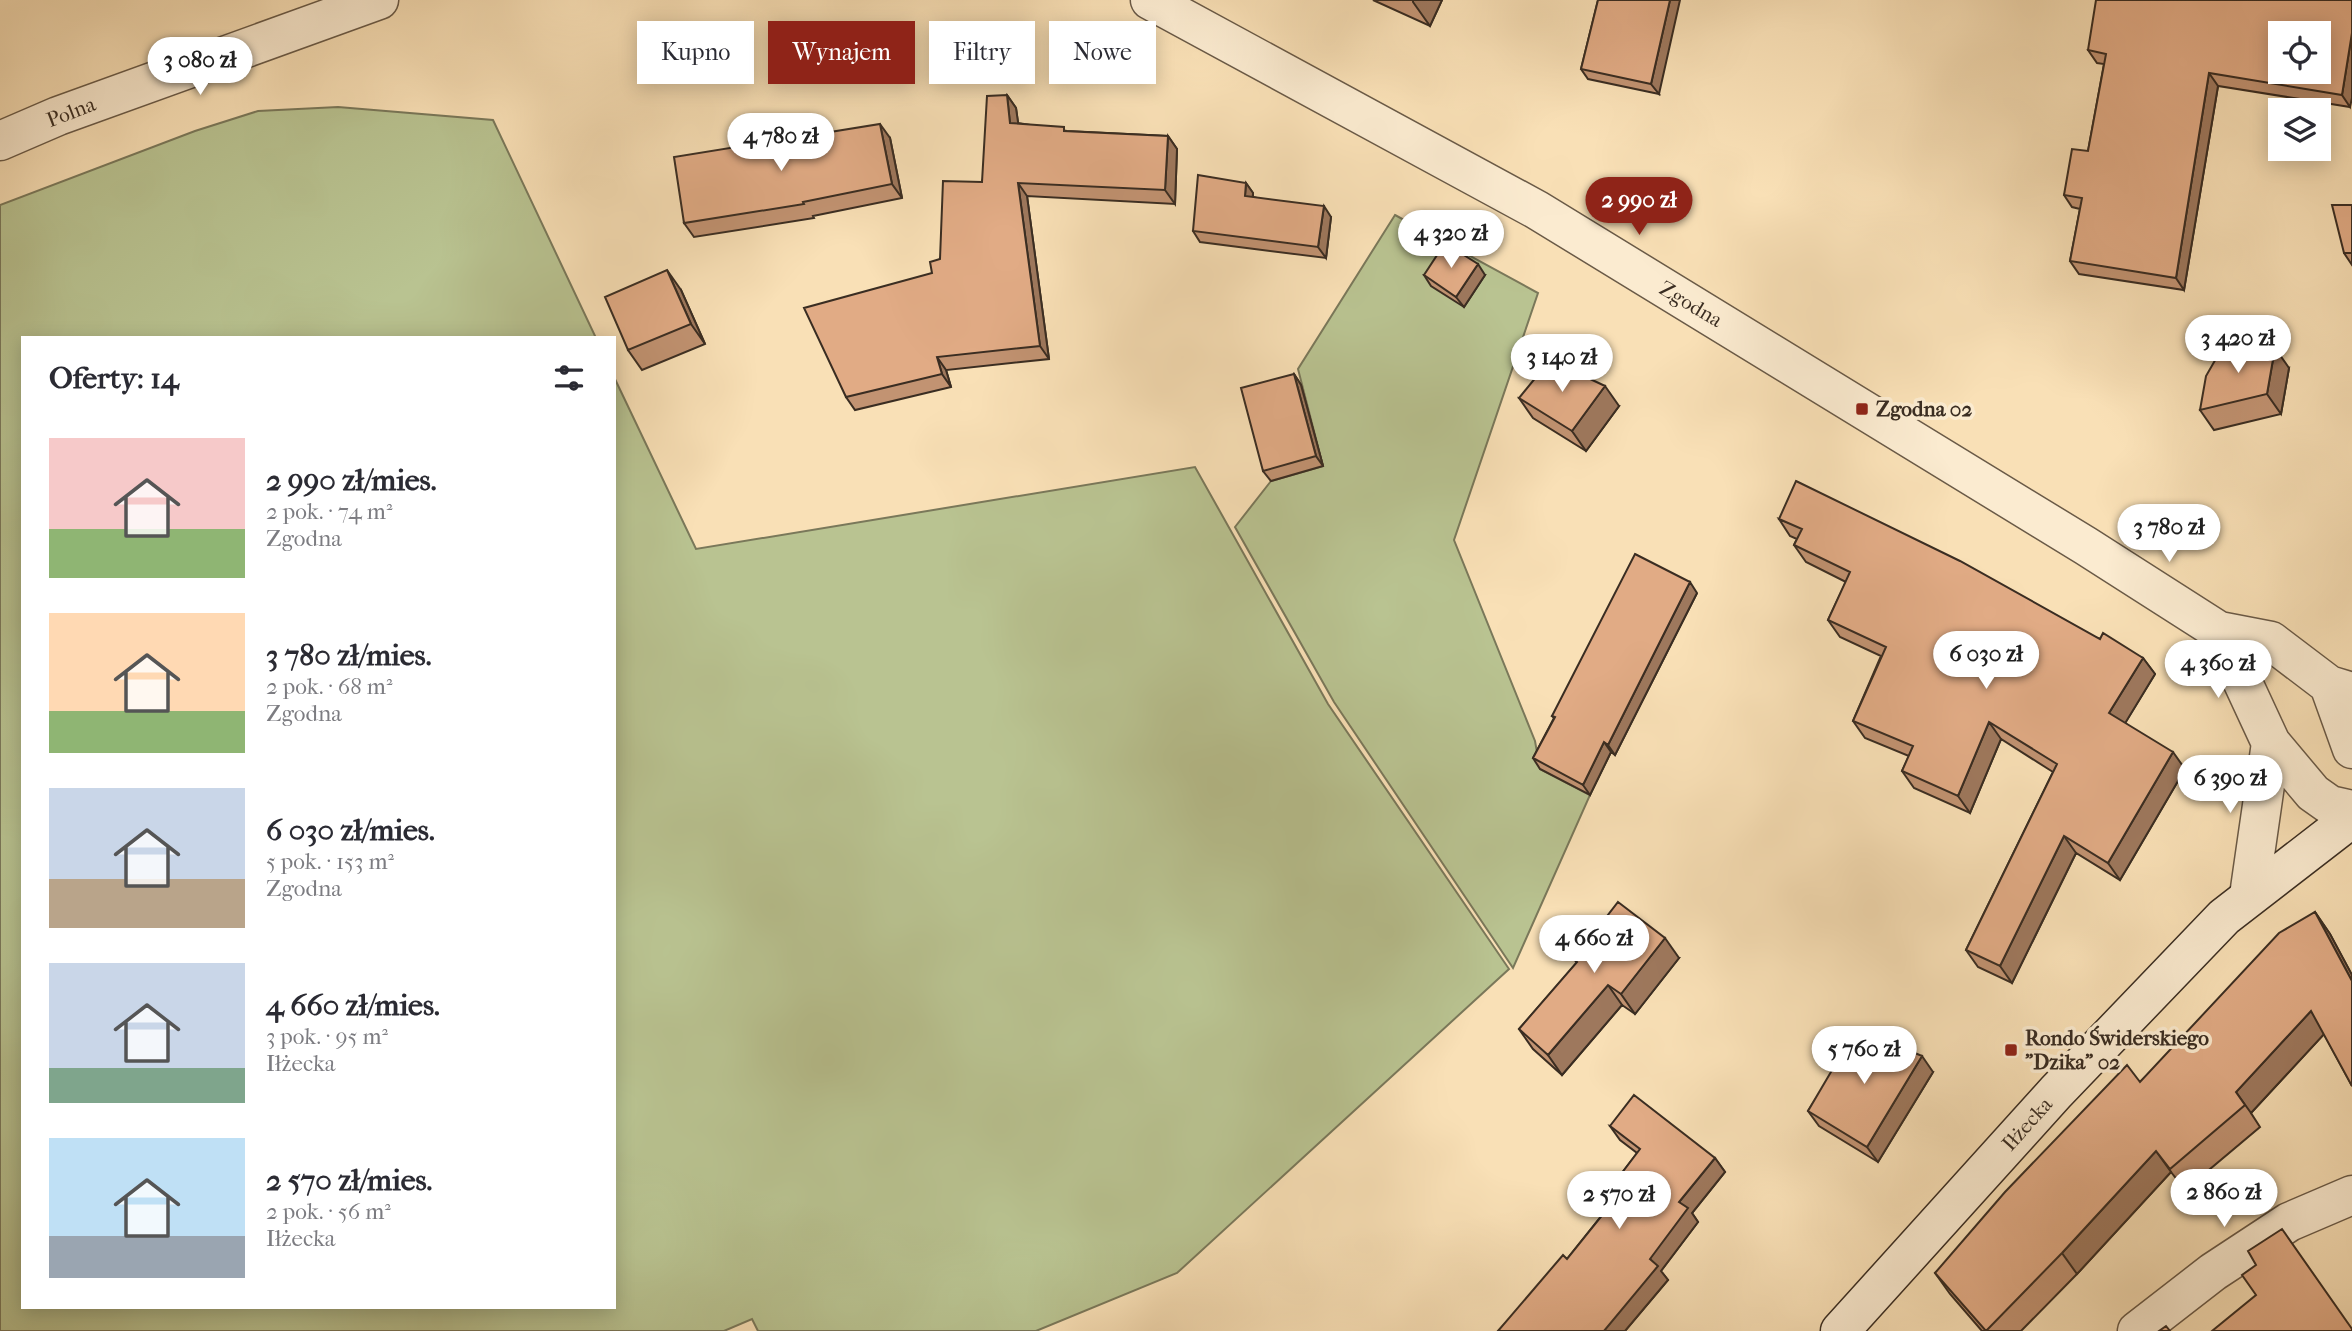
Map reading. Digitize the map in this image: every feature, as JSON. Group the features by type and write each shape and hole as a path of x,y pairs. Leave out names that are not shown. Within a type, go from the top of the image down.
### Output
{"street":[{"name":"Polna","path":"0,141 58,116 379,0"},
{"name":"Zgodna","path":"1150,0 1537,210 2086,546 2219,631 2271,641 2341,688 2352,749"},
{"path":"2219,631 2271,743 2314,793 2330,805 2352,810"},
{"path":"2249,896 2271,743"},
{"name":"Iłżecka","path":"1840,1331 2056,1092 2224,917 2352,818"},
{"path":"2137,1331 2213,1272 2289,1222 2352,1195"}],"green space":[{"path":"338,107 493,120 595,336 21,336 21,1309 616,1309 616,381 696,549 1195,467 1328,704 1509,969 1177,1273 1036,1331 758,1331 752,1319 724,1331 0,1331 0,205 195,131 258,111"},
{"path":"1395,215 1538,293 1454,540 1535,741 1540,769 1590,795 1513,968 1334,702 1235,527 1271,481 1323,466 1298,369"}],"building":[{"path":"1598,0 1670,0 1651,84 1581,69"},
{"path":"2096,0 2352,0 2352,33 2342,95 2276,84 2331,84 2331,21 2268,21 2268,83 2209,73 2176,278 2070,261 2082,198 2064,195 2072,149 2088,151 2106,54 2088,50"},
{"path":"1007,95 1010,123 1064,127 1064,131 1168,136 1165,190 1018,183 1040,346 937,357 942,374 846,397 804,308 932,273 930,262 940,259 943,181 982,182 987,96"},
{"path":"880,124 892,184 803,202 804,204 684,223 674,157"},
{"path":"1198,175 1246,183 1245,196 1324,206 1318,247 1193,231"},
{"path":"2332,205 2352,205 2352,253 2344,253"},
{"path":"1445,243 1478,264 1456,297 1424,275"},
{"path":"667,270 691,324 628,350 605,297"},
{"path":"2234,342 2275,348 2267,394 2200,410 2206,376 2221,350"},
{"path":"1550,360 1605,386 1572,431 1519,398"},
{"path":"1294,374 1316,456 1263,471 1241,388"},
{"path":"1796,481 1960,561 2100,639 2103,633 2143,658 2109,713 2173,752 2108,863 2064,836 2000,966 1966,950 2057,764 1989,722 1958,796 1902,771 1913,746 1853,721 1886,647 1828,620 1850,572 1794,545 1802,529 1779,519"},
{"path":"1635,554 1690,582 1608,745 1604,742 1583,785 1533,758"},
{"path":"1618,902 1665,938 1621,994 1608,985 1548,1055 1519,1029 1577,962 1574,959"},
{"path":"2315,912 2352,981 2352,1086 2311,1011 2236,1092 2245,1105 2170,1169 2156,1151 1986,1331 1935,1273 2005,1192 2127,1065 2140,1082 2279,933"},
{"path":"1861,1030 1922,1056 1867,1147 1808,1111 1838,1060 1840,1061"},
{"path":"1634,1095 1715,1158 1679,1202 1688,1208 1650,1259 1658,1266 1604,1331 1498,1331 1563,1255 1567,1259 1620,1193 1612,1186 1640,1149 1610,1126"},
{"path":"2282,1229 2352,1331 2212,1331 2256,1295 2242,1275 2256,1265 2248,1251"}],"place":[{"name":"Zgodna 02","path":"1862,409"},
{"name":"Rondo Świderskiego \"Dzika\" 02","path":"2011,1050"}]}
